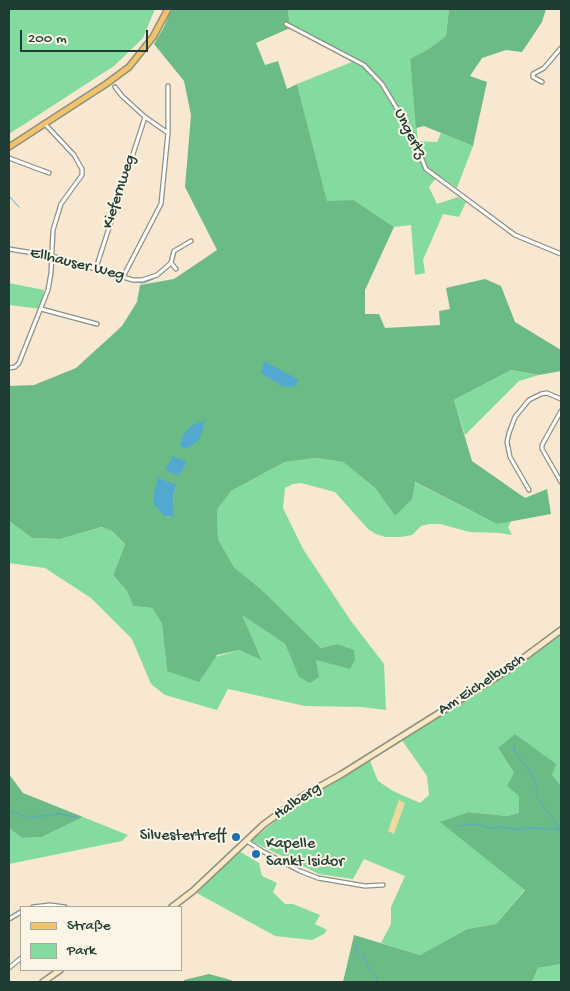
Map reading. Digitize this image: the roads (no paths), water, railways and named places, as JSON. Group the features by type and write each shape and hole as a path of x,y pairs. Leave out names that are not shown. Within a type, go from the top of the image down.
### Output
{"main road":[{"path":"9,147 106,84 128,66 140,55 153,37 168,9"}],"street":[{"name":"Ungertz","path":"286,24 364,64 382,84 410,130 426,169 515,236 561,254"},
{"path":"542,82 534,77 533,74 544,68 561,48"},
{"path":"124,277 161,204 168,133 168,86"},
{"path":"115,87 145,117 168,133"},
{"name":"Kiefernweg","path":"96,268 145,117"},
{"path":"9,368 15,367 19,363 41,309 48,290 53,230 61,204 82,174 82,169 67,148 45,124"},
{"path":"9,158 49,173"},
{"name":"Ellhauser Weg","path":"9,249 52,256 124,277 142,280 157,275 171,263 174,251 191,241"},
{"path":"171,263 176,269"},
{"path":"41,309 97,324"},
{"path":"529,490 510,457 507,442 509,433 515,417 529,400 547,393 561,399"},
{"path":"561,411 542,445 542,449 561,482"},
{"name":"Am Eichelbusch","path":"401,737 506,671 561,630"},
{"name":"Halberg","path":"173,906 193,892 263,825 301,797 401,737"},
{"path":"246,840 262,851 300,871 318,878 365,886 383,886"},
{"path":"41,906 58,906"},
{"path":"9,919 20,913"},
{"path":"9,968 20,959"},
{"path":"43,982 59,971"}],"water":[{"path":"264,361 299,380 294,387 282,386 261,373"},
{"path":"205,420 198,441 187,448 180,446 183,435 191,426"},
{"path":"173,456 187,462 178,476 165,470"},
{"path":"158,478 176,485 173,498 173,517 164,516 154,504 154,494"}],"waterway":[{"path":"9,196 19,207"},
{"path":"135,282 143,283 159,276 171,266 173,268"},
{"path":"116,277 130,281"},
{"path":"514,747 515,752 532,774 538,791 537,798 560,828"},
{"path":"9,812 15,812 28,818 58,814 76,817"},
{"path":"457,826 476,824 490,828 501,827 520,830 524,828 561,829"},
{"path":"356,946 359,954 364,956 368,966 377,978 377,982"}],"place":[{"name":"Silvestertreff","path":"236,837"},
{"name":"Kapelle Sankt Isidor","path":"256,854"}]}
